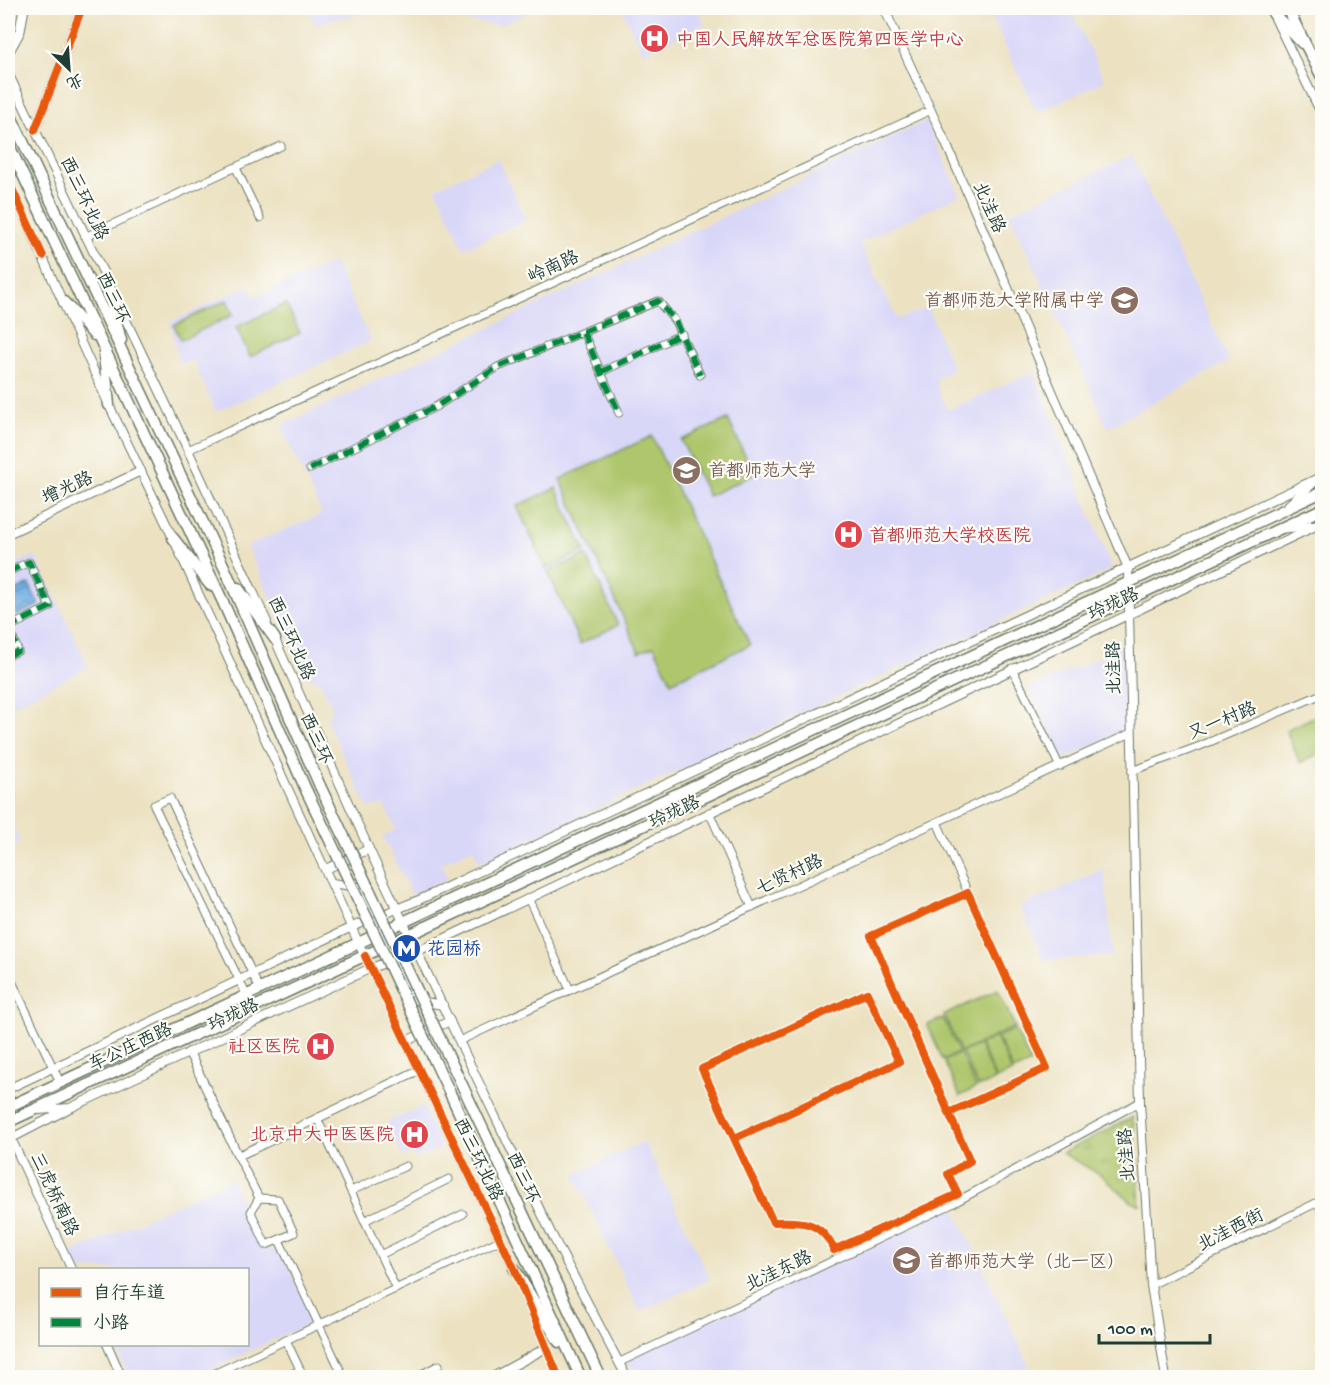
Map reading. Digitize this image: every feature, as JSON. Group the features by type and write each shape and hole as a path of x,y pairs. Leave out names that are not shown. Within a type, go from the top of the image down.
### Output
{"main road":[{"path":"8,53 20,32 24,8"},
{"path":"35,130 82,8"},
{"path":"1287,8 1323,77"},
{"path":"1271,10 1310,52"},
{"name":"西三环","path":"8,110 225,569 320,786 601,1377"},
{"name":"西三环","path":"8,143 223,602 307,792 450,1093 580,1377"},
{"path":"105,280 128,367"},
{"path":"64,302 102,344 109,405"},
{"path":"1280,512 1321,477"},
{"name":"玲珑路","path":"381,934 1323,492"},
{"name":"玲珑路","path":"387,946 1323,509"},
{"path":"1279,529 1320,524"},
{"path":"173,538 223,602"},
{"path":"225,569 275,639"},
{"name":"车公庄西路","path":"8,1107 381,934"},
{"name":"车公庄西路","path":"8,1122 387,946"},
{"path":"514,1268 580,1377"}],"street":[{"name":"北洼路","path":"884,8 931,110 1128,568 1140,1102 1151,1285 1166,1377"},
{"path":"1271,10 1323,115"},
{"name":"西三环北路","path":"8,73 188,450 459,1041 550,1231 627,1377"},
{"name":"岭南路","path":"188,450 931,110"},
{"path":"85,237 281,146"},
{"path":"236,168 260,218"},
{"path":"8,180 109,405 173,538 359,944"},
{"path":"310,469 437,406 498,367 658,301 675,321 700,375"},
{"path":"583,332 619,413"},
{"path":"601,372 682,334"},
{"name":"增光路","path":"8,534 141,471"},
{"name":"玲珑路","path":"8,1089 372,917 1321,477"},
{"name":"玲珑路","path":"34,1110 70,1108 371,968 417,951 1320,524"},
{"path":"8,572 29,562 50,607 8,625 18,651 8,656"},
{"path":"1012,668 1060,766"},
{"name":"又一村路","path":"1132,771 1200,746 1323,694"},
{"name":"七贤村路","path":"459,1041 1131,733"},
{"path":"247,996 154,805 170,798 260,990"},
{"path":"709,812 752,907"},
{"path":"937,822 1047,1068 950,1113"},
{"path":"326,869 369,849"},
{"path":"332,883 358,887 413,1000 443,1005"},
{"path":"735,1138 899,1062 867,993 702,1069 773,1222 796,1221 819,1228 827,1235 834,1250 958,1194 948,1174 970,1161 871,936 968,893"},
{"path":"528,898 570,990"},
{"name":"西三环北路","path":"359,944 514,1268 559,1377"},
{"path":"8,973 60,1083"},
{"path":"406,1041 450,1021"},
{"path":"189,1052 259,1198"},
{"path":"238,1156 419,1070"},
{"name":"北洼东路","path":"620,1362 952,1204 1140,1102"},
{"path":"9,1136 70,1108"},
{"path":"317,1118 396,1289"},
{"name":"三虎桥南路","path":"9,1136 72,1268"},
{"path":"351,1191 406,1166"},
{"path":"364,1221 449,1179"},
{"path":"259,1198 278,1199 294,1233 266,1245 251,1212 259,1198"},
{"name":"北洼西街","path":"1151,1285 1323,1200"},
{"path":"380,1255 463,1214"},
{"path":"279,1240 344,1377"},
{"path":"205,1377 501,1240"},
{"path":"283,1377 302,1374 286,1341"},
{"path":"108,1346 122,1377"},
{"path":"491,1377 546,1348"},
{"path":"414,1377 439,1365"}],"shaded area":[{"path":"307,8 392,8 329,20 316,26"},
{"path":"400,8 537,8 501,25 429,17"},
{"name":"中国人民解放军总医院第四医学中心","path":"621,8 697,8 705,24 643,53"},
{"path":"987,8 1070,8 1105,81 1037,113"},
{"name":"首都师范大学","path":"926,121 960,195 859,243 897,319 928,308 953,369 937,378 938,391 948,410 1034,372 1112,569 480,863 473,848 442,863 448,879 412,895 383,837 396,829 384,805 368,808 326,719 333,709 320,681 308,678 247,546 322,514 281,426"},
{"name":"首都师范大学附属中学","path":"1132,156 1229,361 1108,428 1009,213"},
{"path":"498,159 526,220 464,249 436,188"},
{"path":"334,262 371,341 216,412 193,360 180,365 170,322 247,286 255,297"},
{"path":"35,555 89,667 8,708 8,567"},
{"path":"1122,648 1126,730 1064,759 1029,688"},
{"path":"8,815 20,841 8,848"},
{"path":"1104,869 1113,956 1044,960 1020,907"},
{"name":"北京中大中医医院","path":"423,1106 442,1147 415,1159 412,1153 403,1157 387,1122"},
{"path":"644,1141 710,1279 640,1312 574,1175"},
{"path":"231,1179 264,1249 281,1251 315,1321 193,1377 130,1377 114,1346 249,1346 249,1268 77,1268 70,1254"},
{"name":"首都师范大学（北一区）","path":"952,1204 1028,1363 1023,1378 636,1378 627,1359"}],"green space":[{"path":"227,300 233,315 181,340 174,325"},
{"path":"286,304 300,333 250,357 236,327"},
{"path":"728,419 754,475 708,496 681,440"},
{"path":"652,436 750,645 671,682 654,646 639,652 560,479"},
{"path":"556,488 585,551 546,569 517,506"},
{"path":"586,555 618,625 580,644 548,572"},
{"path":"1322,713 1322,752 1300,763 1286,730"},
{"path":"998,990 1015,1027 961,1052 944,1015"},
{"path":"943,1018 959,1052 943,1060 927,1025"},
{"path":"1015,1029 1031,1063 1013,1071 997,1037"},
{"path":"996,1037 1012,1072 996,1079 980,1044"},
{"path":"979,1045 995,1080 978,1087 962,1052"},
{"path":"960,1053 976,1088 960,1096 944,1061"},
{"path":"1133,1117 1140,1205 1132,1202 1101,1175 1062,1153"}],"water":[{"path":"29,584 39,605 16,616 8,595"}],"marked path":[{"path":"310,469 437,406 498,367 658,301 675,321 700,375"},
{"path":"583,332 619,413"},
{"path":"601,372 682,334"},
{"path":"8,572 29,562 50,607 9,627 8,623"},
{"path":"8,656 18,651 9,627"}],"cycle path":[{"path":"35,130 82,8"},
{"path":"8,180 43,256"},
{"path":"735,1138 899,1062 867,993 702,1069 773,1222 802,1223 817,1228 829,1240 834,1250 958,1194 948,1174 970,1161 871,936 968,893 1047,1068 949,1113"},
{"path":"365,956 514,1268 559,1378"}],"place":[{"name":"中国人民解放军总医院第四医学中心","path":"655,39"},
{"name":"首都师范大学附属中学","path":"1125,300"},
{"name":"首都师范大学","path":"687,470"},
{"name":"首都师范大学校医院","path":"848,535"},
{"name":"花园桥","path":"406,948"},
{"name":"社区医院","path":"321,1046"},
{"name":"北京中大中医医院","path":"415,1134"},
{"name":"首都师范大学（北一区）","path":"906,1261"}]}
